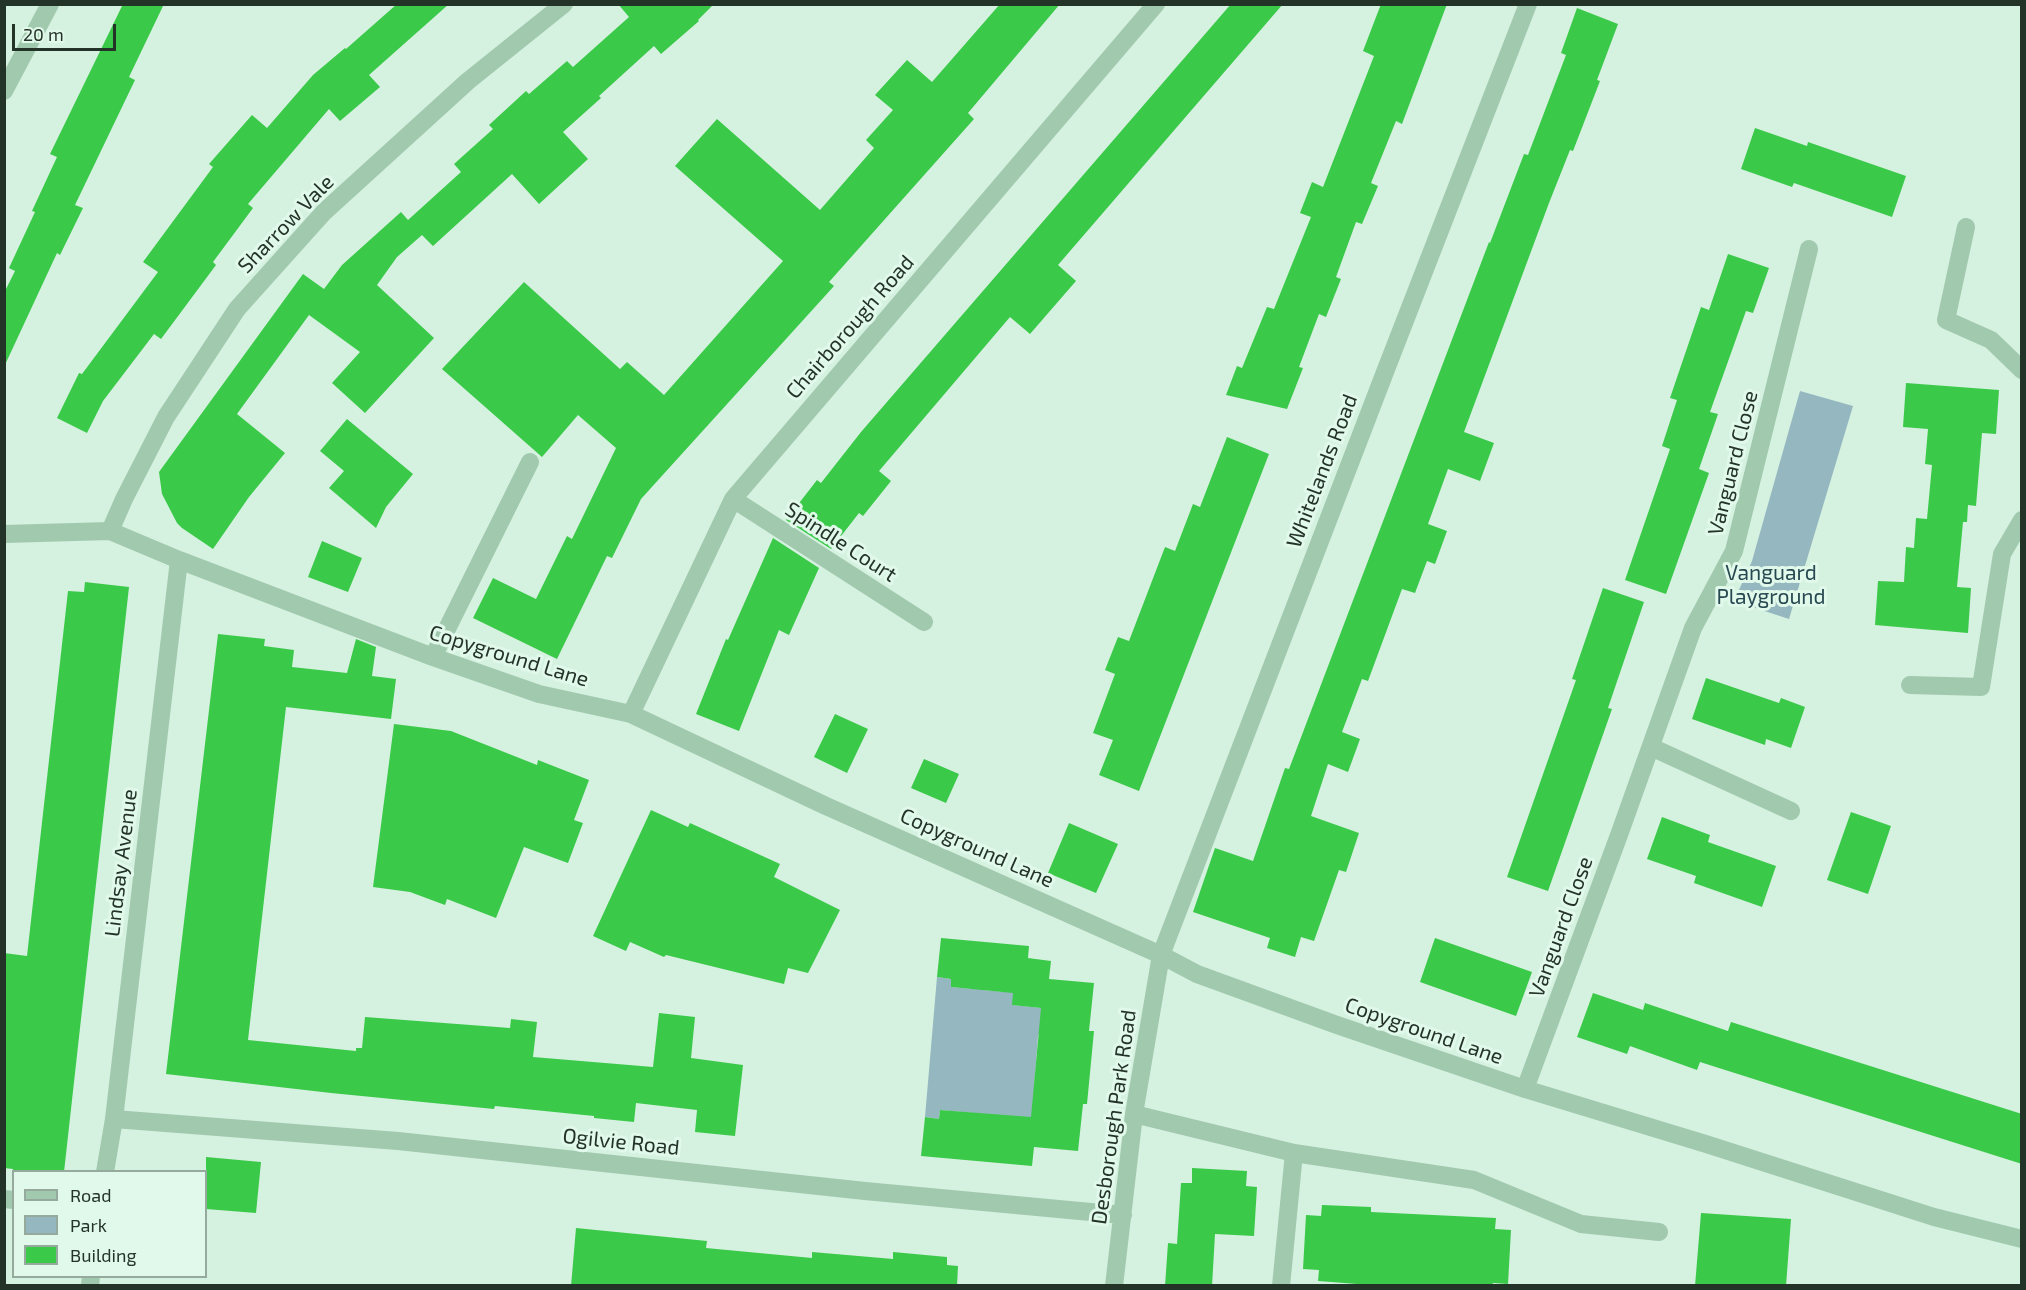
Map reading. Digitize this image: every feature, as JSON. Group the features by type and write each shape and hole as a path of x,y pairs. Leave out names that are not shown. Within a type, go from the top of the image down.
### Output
{"street":[{"path":"4,91 50,4"},
{"name":"Sharrow Vale","path":"110,531 166,417 237,309 324,212 468,81 564,4"},
{"name":"Chairborough Road","path":"631,714 733,499 1156,4"},
{"name":"Whitelands Road","path":"1161,955 1384,372 1528,4"},
{"path":"1966,227 1947,320 1991,340 2022,370"},
{"name":"Vanguard Close","path":"1525,1089 1693,628 1734,551 1809,249"},
{"path":"433,657 530,462"},
{"name":"Spindle Court","path":"733,499 924,622"},
{"path":"1910,685 1981,687 2002,554 2022,520"},
{"name":"Copyground Lane","path":"4,534 110,531 179,560 433,657 539,694 631,714 826,806 1218,982 1525,1089 1934,1217 2022,1239"},
{"name":"Lindsay Avenue","path":"105,1170 114,1119 179,560"},
{"path":"1651,747 1791,811"},
{"name":"Desborough Park Road","path":"1114,1286 1134,1114 1161,955"},
{"path":"1134,1114 1294,1153 1474,1180 1581,1224 1659,1232"},
{"name":"Ogilvie Road","path":"114,1119 398,1141 865,1191 1123,1215"},
{"path":"1281,1286 1294,1153"}],"green space":[{"name":"Vanguard Playground","path":"1800,391 1853,406 1789,619 1734,601 1752,561"},
{"path":"937,977 951,979 951,987 973,989 984,977 983,990 1005,992 1014,984 1013,1005 1051,1009 1038,1036 1034,1089 1040,1119 940,1110 939,1119 925,1117"}],"building":[{"path":"123,4 164,4 129,77 135,80 75,205 83,208 60,255 57,253 4,367 4,293 15,271 9,268 57,157 50,154"},
{"path":"397,4 449,4 369,75 380,87 340,121 329,109 248,204 253,208 213,262 216,265 161,339 154,334 103,401 87,433 57,418 79,373 82,374 158,272 143,262 213,167 209,164 252,115 267,128 313,75"},
{"path":"618,4 714,4 699,21 661,54 654,46 563,132 588,159 539,204 512,174 433,246 422,235 397,257 377,285 434,338 365,413 332,383 360,352 309,315 237,414 285,453 249,497 213,549 182,528 162,494 159,472 303,274 324,289 342,265 401,212 408,220 461,172 454,164 493,129 489,125 526,91 529,94 567,61 573,67 629,17"},
{"path":"1000,4 1060,4 968,113 974,119 829,282 834,286 641,499 612,558 607,556 557,659 473,618 493,578 536,599 567,536 572,539 616,448 578,415 542,457 442,369 524,282 620,369 627,362 664,395 783,261 675,166 717,119 820,210 874,148 866,140 893,110 875,95 907,60 932,82"},
{"path":"1231,4 1283,4 1058,265 1076,281 1030,334 1010,317 879,471 891,481 863,516 859,513 831,549 786,520 817,480 821,483 861,432"},
{"path":"1381,4 1447,4 1402,124 1396,121 1371,183 1378,186 1362,224 1356,222 1336,277 1341,279 1326,317 1319,314 1299,367 1303,368 1287,409 1226,395 1237,366 1242,368 1267,307 1274,309 1311,217 1300,213 1312,182 1323,187 1374,56 1363,51"},
{"path":"1577,8 1618,24 1597,80 1600,81 1573,151 1570,150 1549,203 1464,432 1494,443 1480,481 1448,469 1428,524 1447,531 1435,564 1427,561 1415,593 1402,589 1368,681 1362,679 1342,732 1360,739 1348,772 1328,764 1311,816 1359,833 1346,872 1339,870 1314,941 1301,937 1295,957 1267,948 1270,938 1193,912 1215,848 1253,861 1285,768 1289,769 1489,242 1524,154 1528,155 1566,55 1561,53"},
{"path":"1755,128 1807,146 1808,142 1906,176 1892,217 1794,183 1792,187 1741,169"},
{"path":"1728,254 1769,268 1753,313 1746,311 1710,412 1718,414 1699,469 1709,473 1666,594 1625,580 1670,449 1662,446 1677,400 1670,398 1701,307 1709,310"},
{"path":"1906,383 1999,390 1996,434 1982,433 1976,506 1968,505 1967,522 1963,522 1957,587 1971,588 1968,633 1875,625 1878,581 1904,582 1906,547 1914,548 1916,518 1927,519 1932,465 1925,464 1928,429 1903,427"},
{"path":"347,419 413,474 386,507 376,528 329,488 344,471 320,451"},
{"path":"1227,437 1269,454 1139,791 1099,775 1113,740 1093,733 1115,674 1105,670 1118,637 1129,641 1165,547 1175,551 1193,504 1200,507"},
{"path":"773,538 819,568 789,635 779,630 739,731 696,714 726,639 728,640"},
{"path":"322,541 362,558 348,592 308,577"},
{"path":"85,582 129,587 64,1170 13,1170 4,1168 4,953 27,956 68,591 84,592"},
{"path":"1603,588 1644,602 1608,708 1612,709 1548,891 1507,877 1576,680 1572,679"},
{"path":"218,634 265,639 264,646 294,650 292,667 347,673 356,639 376,647 372,676 396,679 391,719 286,707 248,1040 356,1051 356,1048 362,1048 365,1017 510,1028 511,1019 537,1022 533,1057 653,1067 659,1013 695,1017 691,1058 743,1065 735,1136 695,1132 697,1110 636,1103 634,1122 495,1106 494,1109 331,1093 166,1074"},
{"path":"1706,678 1779,703 1781,698 1805,707 1791,748 1766,739 1765,745 1692,719"},
{"path":"835,714 868,729 847,773 814,757"},
{"path":"394,724 451,731 537,765 538,760 589,780 574,820 583,823 568,863 524,847 496,918 447,899 445,905 410,892 373,887"},
{"path":"924,759 959,774 946,803 911,788"},
{"path":"651,810 688,827 690,823 780,864 774,877 840,910 808,973 788,968 784,984 666,955 664,957 630,942 626,951 593,936"},
{"path":"1851,812 1891,826 1868,894 1827,880"},
{"path":"1662,817 1710,835 1708,842 1776,866 1762,907 1694,883 1696,876 1647,859"},
{"path":"1069,823 1118,844 1096,893 1048,873"},
{"path":"941,938 1029,946 1028,958 1051,961 1049,979 1094,983 1089,1031 1094,1031 1087,1104 1083,1104 1078,1151 1034,1147 1032,1166 921,1156 925,1117 939,1119 940,1110 1031,1117 1041,1008 1012,1005 1013,993 951,987 951,979 937,977"},
{"path":"1435,938 1532,972 1516,1016 1420,982"},
{"path":"1593,993 1643,1010 1645,1003 1728,1031 1731,1022 2022,1114 2022,1164 1700,1062 1697,1070 1630,1046 1627,1054 1577,1037"},
{"path":"206,1157 261,1162 256,1213 207,1209"},
{"path":"1192,1168 1247,1171 1246,1186 1257,1187 1254,1236 1215,1234 1212,1286 1165,1286 1168,1243 1177,1244 1181,1183 1192,1183"},
{"path":"1322,1205 1371,1207 1371,1212 1496,1218 1495,1229 1511,1230 1508,1284 1383,1286 1318,1281 1319,1270 1303,1269 1306,1215 1321,1216"},
{"path":"1701,1213 1791,1219 1786,1286 1695,1286"},
{"path":"576,1228 707,1241 706,1248 812,1258 812,1252 893,1259 893,1252 947,1257 947,1265 958,1266 957,1286 571,1286"}]}
